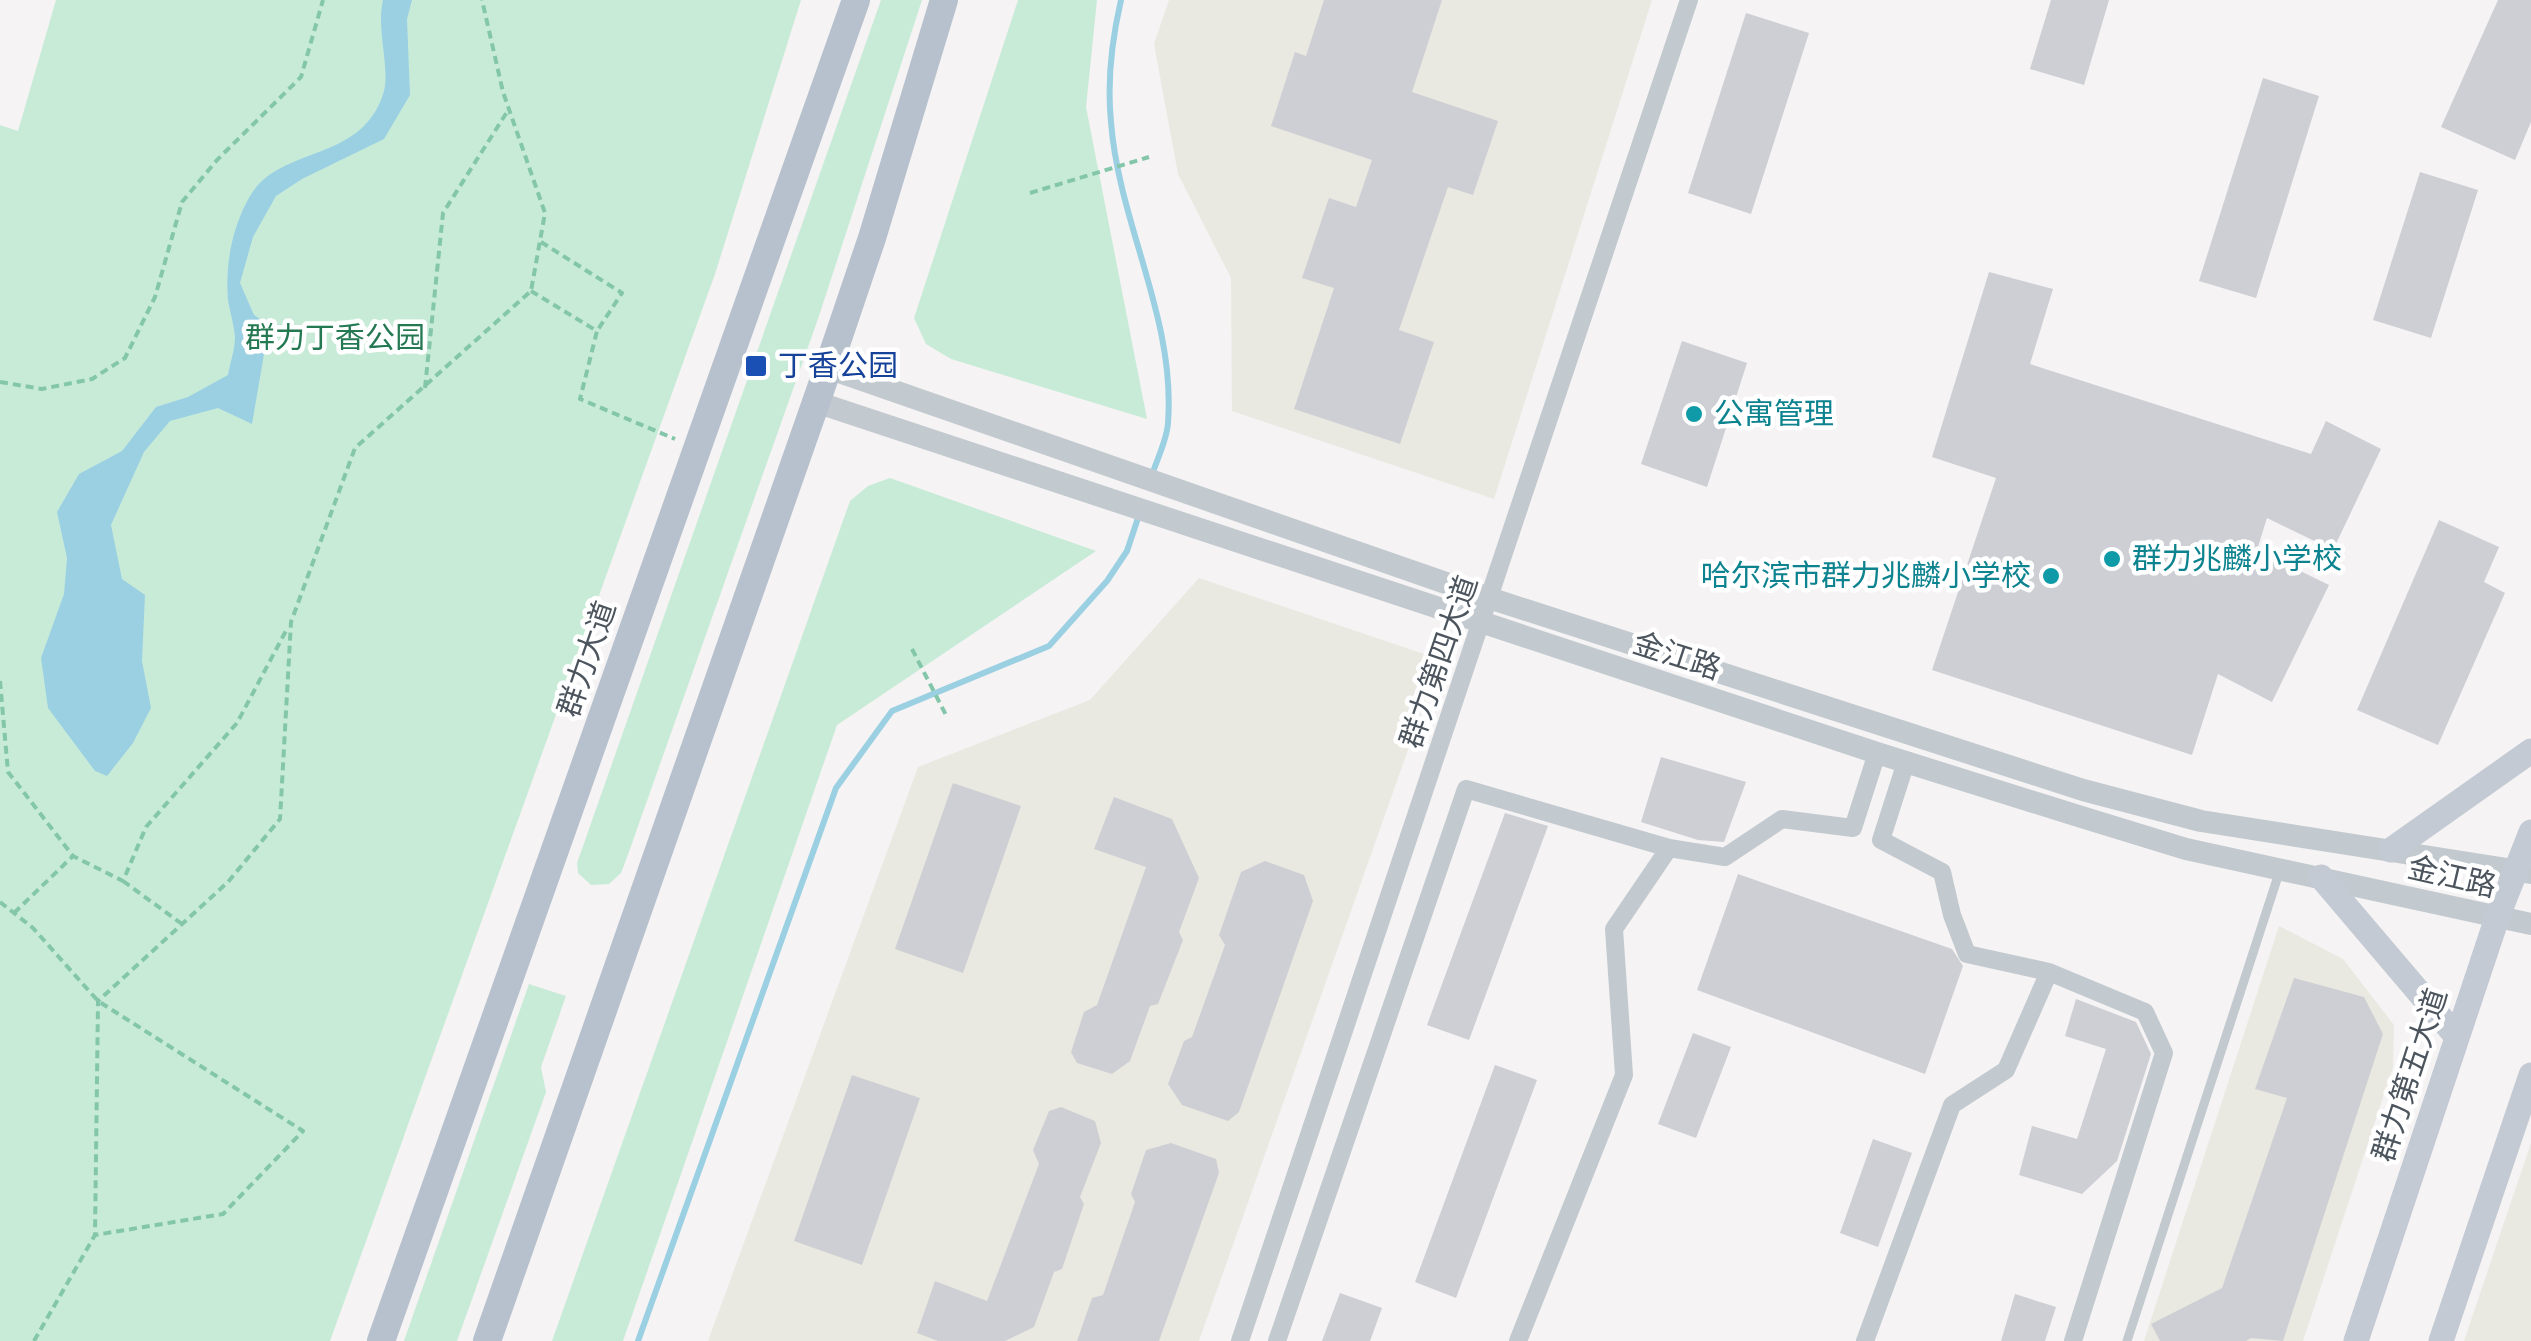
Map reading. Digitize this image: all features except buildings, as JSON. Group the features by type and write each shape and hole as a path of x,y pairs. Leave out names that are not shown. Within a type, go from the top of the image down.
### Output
{"main road":[{"path":"775,223 840,0"},
{"name":"群力大道","path":"381,1341 856,0"},
{"path":"872,238 944,0"},
{"path":"487,1341 872,238 959,0"},
{"path":"2392,850 2531,751"},
{"name":"群力第五大道","path":"2356,1341 2497,918 2523,872 2531,832"},
{"path":"2321,877 2457,1037"},
{"path":"2442,1341 2528,1087"}],"street":[{"name":"群力第四大道","path":"1240,1341 1689,0"},
{"name":"金江路","path":"828,368 1490,598 2083,790 2201,821 2523,872"},
{"name":"金江路","path":"816,402 1877,753 2186,849 2531,924"},
{"path":"1277,1341 1466,789 1669,848 1725,856 1782,820 1853,828 1877,753"},
{"path":"1906,762 1881,840 1942,872 1967,954 2049,972 2145,1012 2164,1052 2074,1341"},
{"path":"1518,1341 1624,1076 1614,929 1669,848"},
{"path":"1866,1341 1952,1106 2006,1070 2049,972"}],"lane":[{"path":"2127,1341 2280,869"}],"path":[{"path":"0,382 42,390 92,380 124,358 155,297 182,202 217,160 301,77 323,0"},
{"path":"122,881 146,827 237,723 291,622 355,448 531,291 545,213 509,110 482,0"},
{"path":"425,388 443,213 509,110"},
{"path":"1030,193 1149,157"},
{"path":"540,242 622,293 597,331 580,399 687,444"},
{"path":"531,291 597,331"},
{"path":"34,1341 95,1235 98,1001 228,882 280,819 291,622"},
{"path":"912,649 948,717"},
{"path":"0,681 8,772 73,856 122,881 182,924"},
{"path":"14,913 73,856"},
{"path":"0,902 33,928 98,1001 303,1131 223,1214 95,1235"}],"shaded area":[{"path":"1169,0 1652,0 1494,499 1232,411 1231,278 1178,174 1154,44"},
{"path":"1199,578 1427,655 1427,696 1199,1341 708,1341 918,767 1090,700"},
{"path":"2279,926 2343,959 2394,1025 2393,1067 2303,1341 2144,1341"},
{"path":"2531,1143 2531,1341 2464,1341"}],"green space":[{"name":"群力丁香公园","path":"56,0 801,0 715,274 330,1341 0,1341 0,125 18,131"},
{"path":"881,0 922,0 819,316 626,860 621,873 609,884 591,885 578,873 577,863"},
{"path":"1018,0 1097,0 1086,107 1147,419 951,359 926,344 914,318"},
{"path":"890,478 1096,551 837,725 623,1341 552,1341 850,501 868,486"},
{"path":"529,984 566,996 541,1067 546,1092 457,1341 404,1341"}],"water":[{"path":"383,0 412,0 407,19 410,95 384,139 276,196 253,237 240,283 254,315 269,325 252,424 218,408 170,421 144,452 111,525 122,579 145,595 142,661 151,708 133,743 107,776 95,771 48,708 41,658 64,594 67,558 57,512 79,474 122,451 156,407 188,397 228,375 235,337 228,273 239,220 250,196 264,180 281,168 341,143 359,131 373,114 385,81"}],"waterway":[{"path":"1121,0 1111,61 1111,122 1124,198 1156,309 1168,384 1167,429 1152,475"},
{"path":"638,1341 836,788 892,711 1049,646 1107,581 1127,551 1139,515"}],"place":[{"name":"丁香公园","path":"756,366"},
{"name":"公寓管理","path":"1694,414"},
{"name":"群力兆麟小学校","path":"2112,559"},
{"name":"哈尔滨市群力兆麟小学校","path":"2051,576"}]}
